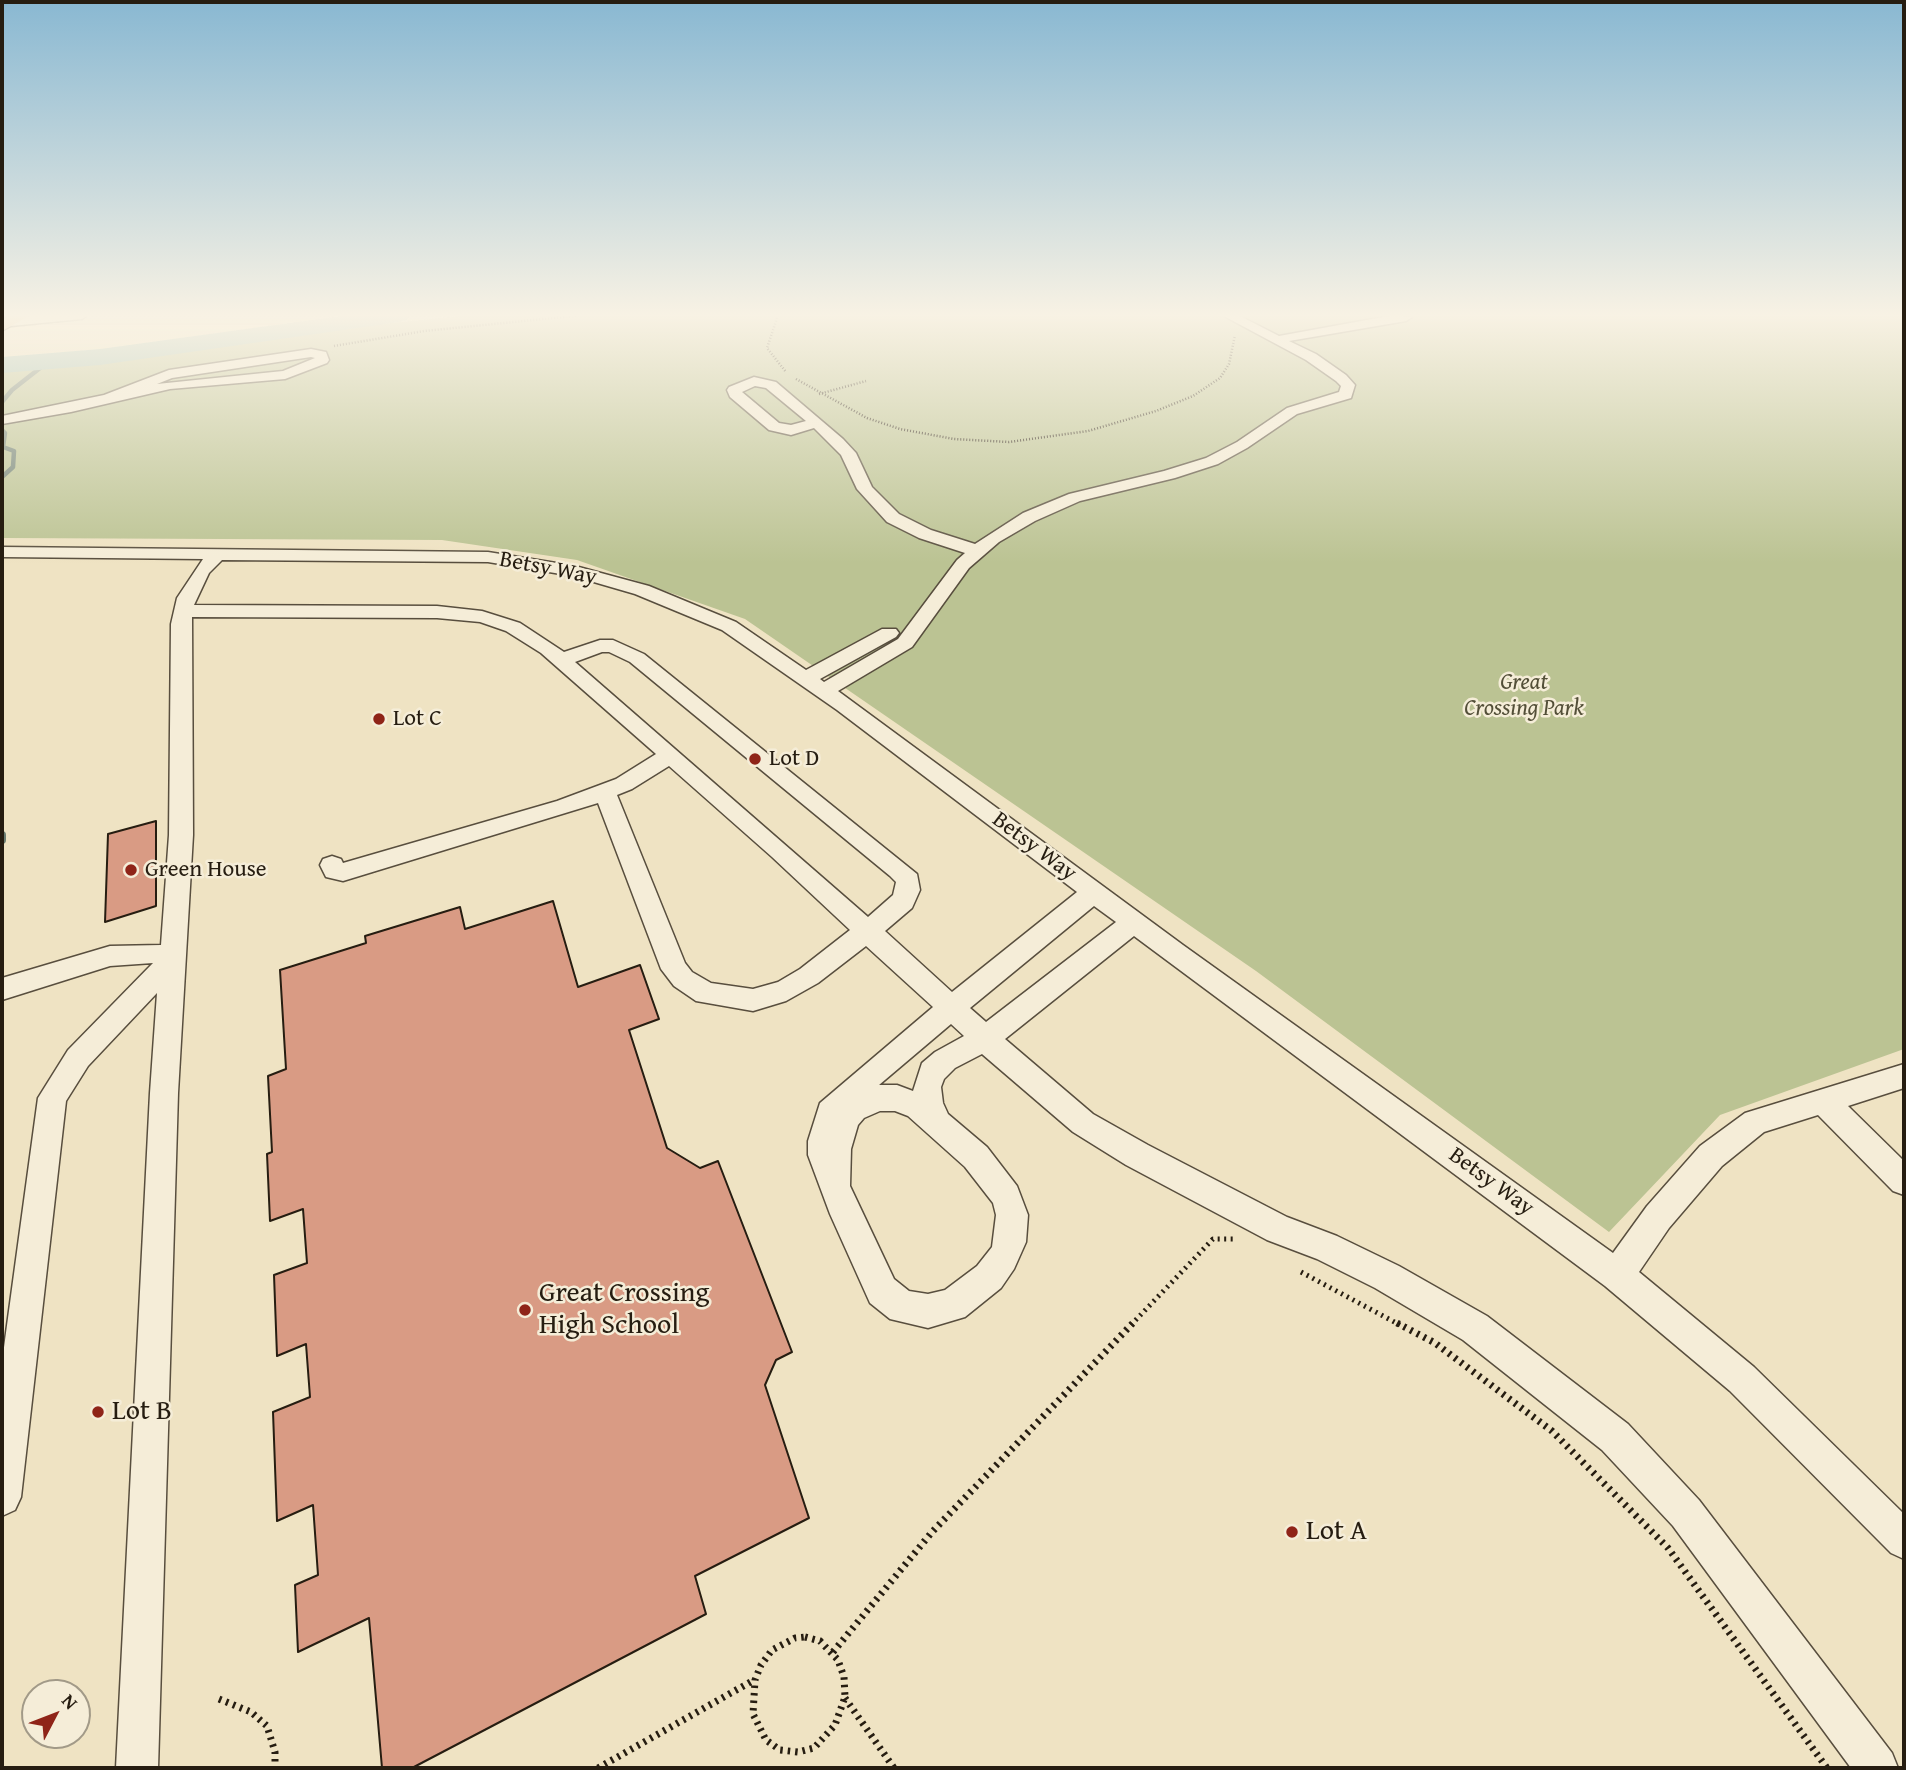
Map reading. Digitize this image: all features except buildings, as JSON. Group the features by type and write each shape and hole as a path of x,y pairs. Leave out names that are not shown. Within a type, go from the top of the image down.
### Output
{"street":[{"path":"6,419 71,408 110,398"},
{"path":"739,398 774,427 791,430 817,423"},
{"path":"786,398 848,453 865,489 893,518 925,534 978,551"},
{"path":"815,685 872,652 905,643 963,564 993,538 1029,517 1075,497 1169,475 1212,461 1292,411 1337,398"},
{"name":"Betsy Way","path":"2,552 488,557 575,571 642,590 729,626 815,685 1134,922 1618,1275 1742,1379 1904,1540"},
{"path":"138,1768 164,1107 181,835 181,624 186,598 202,570 219,553"},
{"path":"184,611 437,612 482,617 513,626 548,649 1083,1123 1137,1155 1278,1229 1326,1247 1387,1277 1475,1328 1615,1437 1686,1513 1877,1768"},
{"path":"561,660 600,646 612,646 627,651 899,870 908,880 908,890 903,901 809,976 775,995 741,1000 705,993 683,979 674,969 605,793"},
{"path":"332,865 335,871 343,872 605,793 669,756"},
{"path":"835,1186 836,1149 845,1119 854,1109 878,1098 897,1098 918,1107 987,1169 1006,1196 1012,1215 1010,1242 1003,1258 979,1287 953,1305 928,1311 902,1307 882,1292 835,1186 823,1155 823,1141 830,1112 1094,892"},
{"path":"937,1123 928,1102 927,1087 932,1072 945,1060 986,1038 1134,922"},
{"path":"2,989 110,956 153,953 174,958"},
{"path":"2,1497 52,1098 78,1058 174,958"},
{"path":"1618,1275 1658,1217 1711,1156 1755,1122 1904,1076"},
{"path":"1823,1101 1904,1181"}],"path":[{"path":"791,401 804,398"},
{"path":"825,398 867,418 922,433 954,439 1009,442 1049,438 1134,418 1183,398"},
{"path":"832,1652 932,1532 1213,1239 1228,1237 1243,1241"},
{"path":"1301,1272 1435,1343 1552,1431 1668,1548 1827,1768"},
{"path":"795,1638 820,1642 832,1652 844,1677 845,1697 835,1725 814,1748 798,1752 780,1750 766,1740 753,1714 755,1680 761,1665 772,1650 795,1638"},
{"path":"598,1768 755,1680"},
{"path":"845,1697 894,1768"},
{"path":"219,1699 251,1712 267,1726 275,1752 275,1768"}],"green space":[{"name":"Great Crossing Park","path":"2,398 1904,398 1904,1049 1720,1115 1609,1232 1256,971 745,619 577,560 442,540 2,538"}],"waterway":[{"path":"2,402 6,398"},
{"path":"2,430 5,433 3,447 14,451 13,467 2,477"},
{"path":"2,835 2,840"}],"place":[{"name":"Lot C","path":"379,719"},
{"name":"Lot D","path":"755,759"},
{"name":"Green House","path":"131,870"},
{"name":"Great Crossing High School","path":"525,1310"},
{"name":"Lot B","path":"98,1412"},
{"name":"Lot A","path":"1292,1532"}]}
